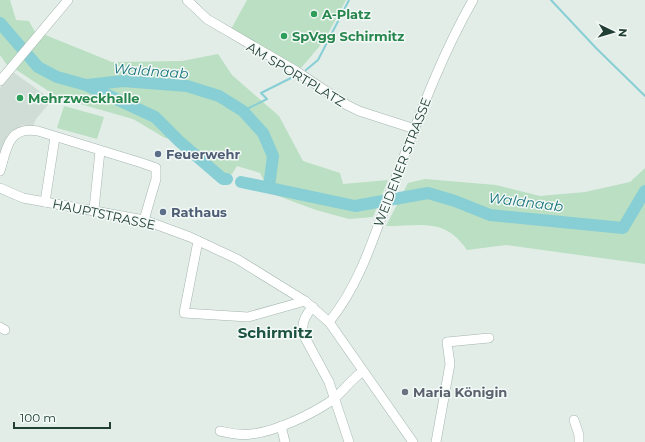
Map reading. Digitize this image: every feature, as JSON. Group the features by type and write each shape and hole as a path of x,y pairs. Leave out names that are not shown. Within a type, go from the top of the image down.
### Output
{"street":[{"path":"0,80 40,35 68,0"},
{"name":"AM SPORTPLATZ","path":"187,0 207,19 296,71 346,105 415,129"},
{"name":"WEIDENER STRASSE","path":"329,322 350,290 378,226 448,46 473,0"},
{"path":"0,171 7,148 13,137 20,131 26,129 38,131 156,168 156,179 144,220"},
{"path":"44,202 55,137"},
{"path":"94,209 100,151"},
{"name":"HAUPTSTRASSE","path":"0,188 15,195 44,202 94,209 144,220 198,241 237,259 305,301 329,322 362,372 413,442"},
{"path":"198,241 184,313 248,317 305,301"},
{"path":"313,307 305,317 302,326 303,334 329,382 349,442"},
{"path":"436,442 450,364 447,342 489,338"},
{"path":"220,431 237,438 281,426 312,412 335,398 346,384 362,372"},
{"path":"574,420 579,442"},
{"path":"281,426 285,442"}],"shaded area":[{"path":"13,72 52,100 36,119 33,126 22,125 11,136 0,165 0,88"}],"green space":[{"path":"0,0 10,0 16,20 29,21 35,32 7,65 0,55"},
{"name":"SpVgg Schirmitz","path":"247,0 346,0 324,41 301,68 230,31"},
{"path":"43,34 112,62 182,61 218,54 232,75 279,116 303,161 340,173 343,184 388,180 373,217 349,219 316,210 270,193 260,173 237,166 232,174 223,173 188,142 165,138 133,119 59,98 15,69"},
{"path":"64,106 104,117 97,139 57,128"},
{"path":"645,168 645,264 506,245 467,250 459,239 450,232 441,228 421,225 386,226 408,183 425,179 496,185 540,196 585,192 630,182"}],"waterway":[{"path":"306,70 318,60 349,0"},
{"path":"551,0 596,48 645,96"},
{"name":"Waldnaab","path":"0,23 38,67 57,77 86,85 155,117 179,141 223,179 227,179"},
{"path":"243,111 267,99 261,93 295,76"},
{"name":"Waldnaab","path":"87,85 123,81 187,86 219,96 243,111 263,133 273,156 269,187"},
{"name":"Waldnaab","path":"241,182 355,206 428,193 455,201 490,215 623,228 645,191"}],"place":[{"name":"A-Platz","path":"314,14"},
{"name":"SpVgg Schirmitz","path":"284,36"},
{"name":"Mehrzweckhalle","path":"20,98"},
{"name":"Feuerwehr","path":"158,154"},
{"name":"Rathaus","path":"163,212"},
{"name":"Maria Königin","path":"405,392"}],"district":[{"name":"Schirmitz","path":"275,332"}]}
